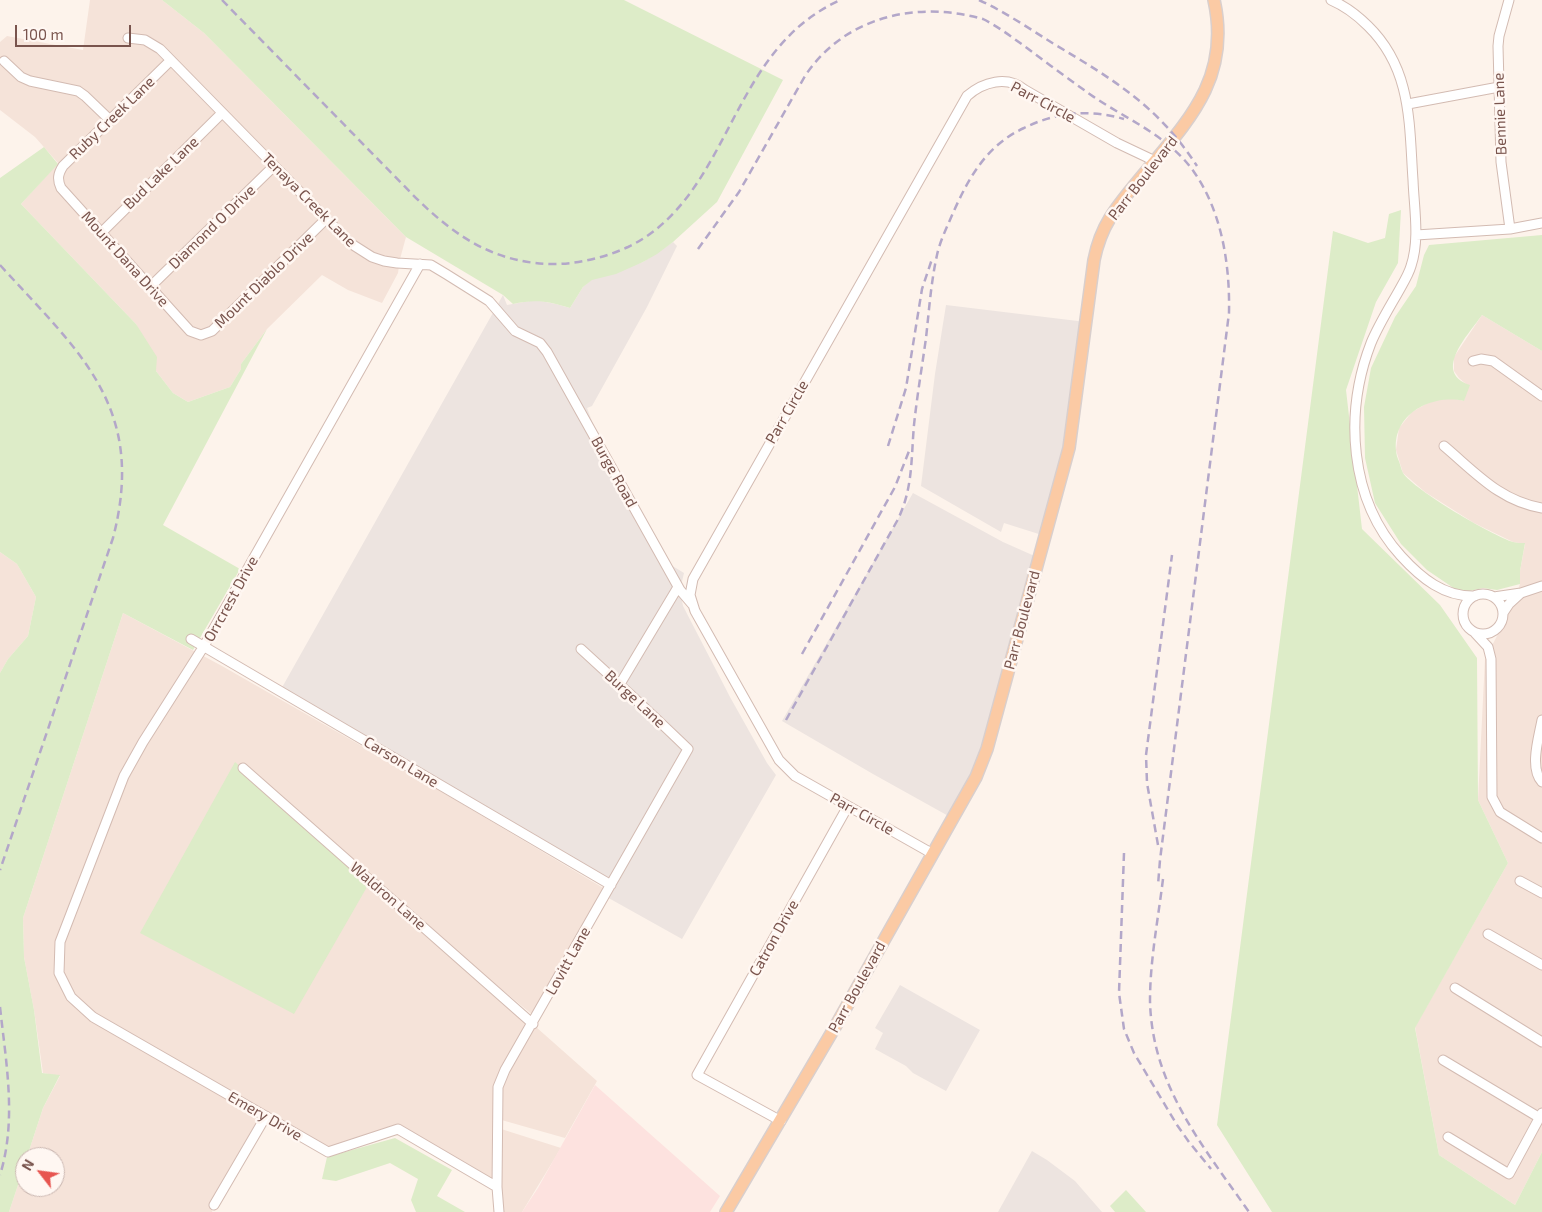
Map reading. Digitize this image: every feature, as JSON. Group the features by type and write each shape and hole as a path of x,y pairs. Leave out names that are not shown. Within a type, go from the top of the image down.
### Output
{"main road":[{"name":"Parr Boulevard","path":"726,1212 781,1121 976,777 987,749 1066,456 1072,426 1094,260 1098,245 1110,218 1196,109 1211,77 1218,46 1218,28 1214,0"}],"street":[{"path":"1331,0 1358,17 1377,34 1389,50 1399,71 1408,104 1416,235 1414,254 1411,268 1372,342 1356,396 1356,444 1366,496 1383,533 1408,564 1456,602 1466,624 1488,647 1490,658 1492,798 1500,812 1542,838"},
{"name":"Bennie Lane","path":"1509,0 1498,46 1501,162 1510,228"},
{"name":"Tenaya Creek Lane","path":"128,38 145,40 171,60 350,243 372,257 397,263 431,265 490,301 516,331 535,341"},
{"name":"Ruby Creek Lane","path":"58,179 59,172 63,166 171,60"},
{"path":"4,61 21,77 30,81 78,91 110,120"},
{"name":"Parr Circle","path":"933,854 795,776 779,760 692,604 691,588 693,579 967,96 981,86 990,83 1009,82 1018,85 1117,143 1155,161"},
{"path":"1408,104 1499,87"},
{"name":"Bud Lake Lane","path":"101,232 222,113"},
{"name":"Diamond O Drive","path":"150,287 274,166"},
{"name":"Mount Dana Drive","path":"58,179 60,188 190,331 198,334"},
{"name":"Mount Diablo Drive","path":"198,334 207,334 212,331 326,219"},
{"path":"1416,235 1510,228 1542,223"},
{"name":"Orrcrest Drive","path":"60,942 124,776 143,742 204,646 420,264"},
{"name":"Burge Road","path":"535,341 540,343 547,352 678,587 692,604"},
{"path":"1474,361 1481,359 1493,360 1542,396"},
{"path":"1444,446 1496,490 1520,503 1542,508"},
{"path":"1488,647 1495,631 1503,620 1504,613 1509,604 1521,593 1531,588 1542,586"},
{"path":"620,684 678,587"},
{"path":"1445,592 1475,596 1488,594 1501,604 1504,613"},
{"path":"1494,597 1521,593"},
{"path":"1463,615 1465,605 1475,596"},
{"path":"1475,633 1482,634 1495,631"},
{"name":"Carson Lane","path":"191,639 611,885"},
{"name":"Burge Lane","path":"582,649 688,749"},
{"path":"1542,720 1535,759 1539,779 1542,782"},
{"name":"Lovitt Lane","path":"497,1187 498,1087 505,1070 533,1024 688,749"},
{"name":"Waldron Lane","path":"243,768 533,1024"},
{"name":"Catron Drive","path":"781,1121 697,1075 848,806"},
{"path":"1520,881 1542,893"},
{"path":"1488,934 1542,966"},
{"name":"Emery Drive","path":"60,942 59,973 71,996 93,1017 328,1152 398,1128 497,1187"},
{"path":"1455,988 1542,1042"},
{"path":"1443,1060 1541,1116 1509,1174 1448,1137"},
{"path":"214,1206 266,1116"},
{"path":"497,1187 499,1212"}],"shaded area":[{"path":"90,0 162,0 204,33 406,237 398,273 382,303 348,290 322,275 267,329 241,364 241,369 230,387 188,402 173,393 156,371 136,324 21,204 58,163 35,137 0,110 0,42 7,36 83,50"},
{"path":"673,242 677,246 647,307 592,406 587,408 606,451 666,562 684,573 680,590 683,606 730,697 767,763 776,775 682,939 605,896 610,886 280,691 503,295 507,305 535,300 570,308 583,287 592,279 643,262"},
{"path":"946,305 1086,322 1072,427 1045,536 1004,523 1001,532 921,486"},
{"path":"1482,315 1542,351 1542,1152 1515,1205 1439,1155 1415,1027 1508,863 1478,800 1485,659 1510,611 1520,584 1520,571 1525,544 1513,542 1474,523 1425,492 1403,473 1396,450 1399,428 1412,412 1431,401 1452,398 1464,401 1466,384 1454,371 1454,357"},
{"path":"913,493 1003,542 1039,558 987,749 952,818 782,721"},
{"path":"0,552 17,564 36,597 28,636 8,659 0,673"},
{"path":"123,613 222,666 437,789 605,889 534,1016 388,896 597,1081 565,1138 498,1119 498,1128 561,1148 522,1212 499,1212 497,1187 398,1129 328,1152 267,1116 214,1205 212,1212 9,1212 15,1194 15,1197 65,1197 65,1147 30,1147 43,1108 60,1076 43,1073 24,957 23,918"},
{"path":"900,985 980,1030 946,1091 875,1049 883,1033 875,1028"},
{"path":"595,1085 720,1196 710,1212 522,1212 538,1188"},
{"path":"1032,1151 1075,1181 1102,1212 998,1212"}],"green space":[{"path":"162,0 624,0 783,80 717,202 673,242 643,262 616,274 592,280 583,287 570,308 542,302 513,304 503,295 406,237 204,33"},
{"path":"44,147 58,164 21,204 136,324 157,357 156,371 173,393 188,402 230,387 241,369 241,364 267,329 163,525 240,569 193,650 123,613 23,918 24,957 34,1010 42,1073 60,1075 43,1108 30,1147 15,1147 15,1194 9,1212 0,1212 0,673 8,659 28,636 36,597 17,564 0,552 0,178"},
{"path":"1401,210 1398,263 1376,302 1346,390 1362,529 1440,605 1477,658 1478,800 1508,863 1415,1028 1439,1155 1515,1205 1542,1152 1542,1212 1272,1212 1217,1125 1333,231 1368,243 1385,238 1389,214"},
{"path":"1542,235 1542,351 1482,315 1463,342 1453,362 1454,371 1459,379 1470,385 1464,401 1437,401 1425,405 1413,412 1404,421 1398,432 1396,444 1398,459 1403,473 1410,481 1437,501 1489,531 1513,542 1525,543 1520,571 1520,584 1497,590 1483,588 1465,592 1455,589 1427,570 1401,544 1375,503 1365,458 1364,407 1371,368 1395,317 1416,286 1424,255 1429,245"},
{"path":"235,762 371,880 294,1014 140,933"},
{"path":"395,1138 452,1170 437,1196 465,1212 416,1212 411,1200 418,1179 390,1163 336,1181 322,1179 327,1157"},
{"path":"1126,1190 1146,1212 1115,1212 1110,1206"}],"railway":[{"path":"222,0 413,195 445,224 461,236 496,254 516,260 558,264 585,261 611,254 628,247 657,229 680,206 700,179 767,62 800,26 819,11 840,0"},
{"path":"979,0 1008,15 1076,57 1133,96 1167,127 1197,166"},
{"path":"698,249 739,192 805,76 821,56 840,40 861,27 884,18 908,13 958,14 989,22 1091,95 1159,138 1184,159 1194,172 1204,188 1218,222 1226,258 1229,313 1158,885"},
{"path":"786,720 897,521 906,498 935,265 942,239 966,187 989,153 1011,135 1024,128 1061,115 1086,113 1124,119"},
{"path":"888,446 906,388 922,289 932,259"},
{"path":"0,265 56,326 80,356 99,385 113,417 121,452 121,492 113,538 0,870"},
{"path":"802,654 895,487 909,451"},
{"path":"1158,845 1147,783 1146,755 1172,555"},
{"path":"1124,853 1119,993 1124,1029 1134,1053 1177,1125 1211,1169"},
{"path":"1163,879 1150,986 1153,1032 1160,1061 1170,1088 1183,1114 1214,1163 1249,1212"},
{"path":"0,1007 9,1091 8,1133 0,1175"}]}
